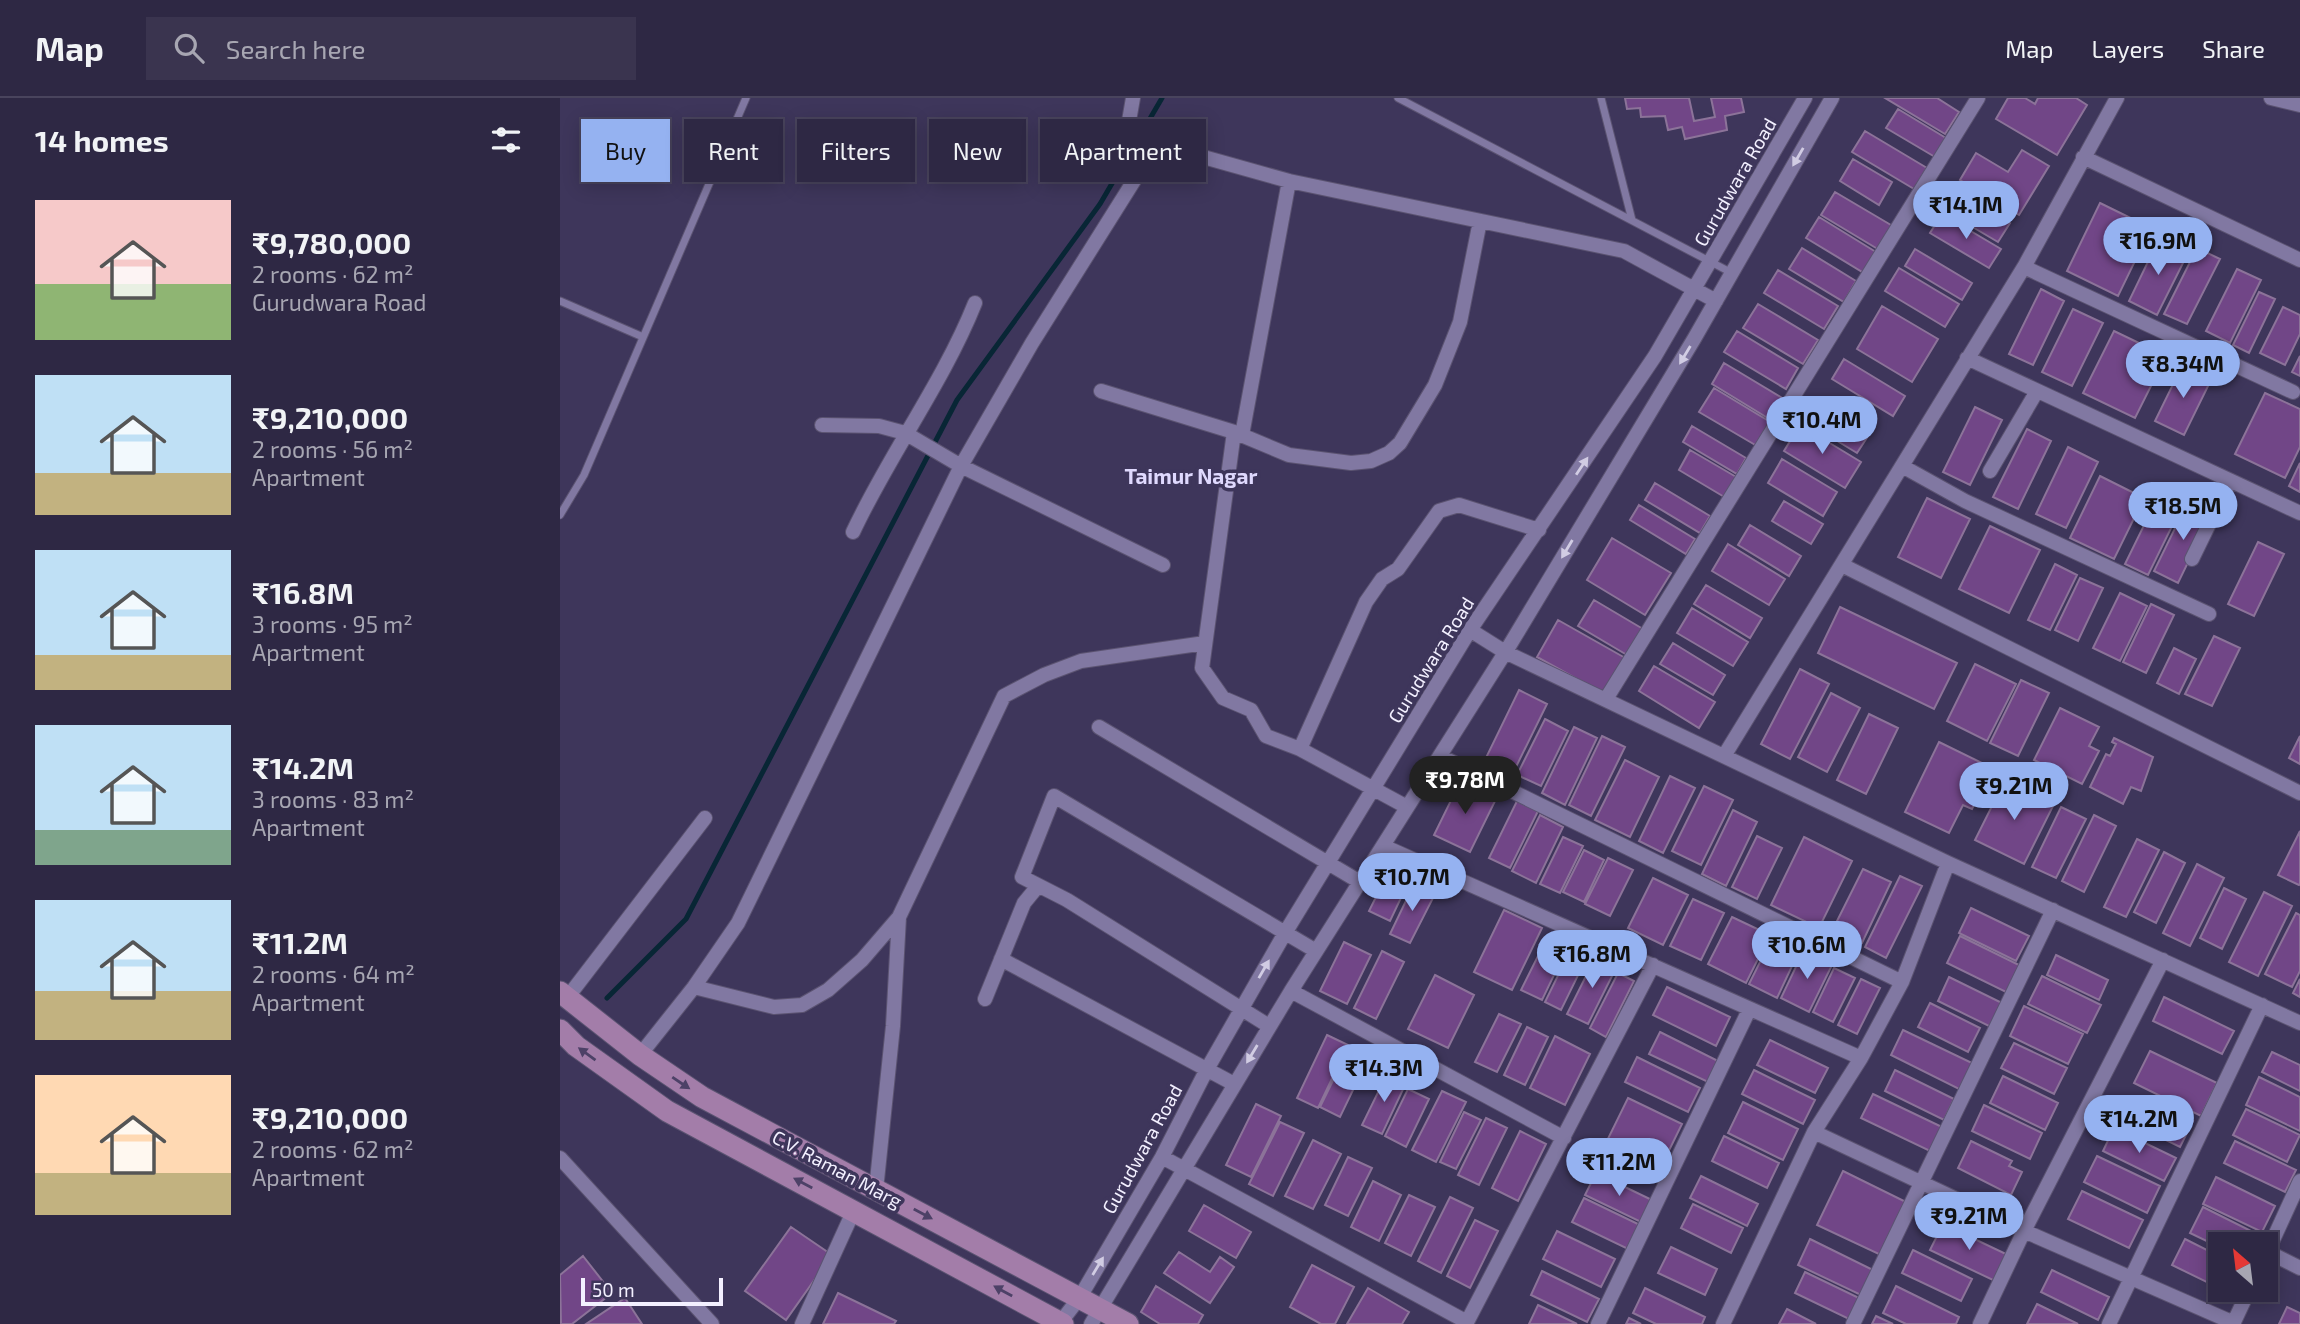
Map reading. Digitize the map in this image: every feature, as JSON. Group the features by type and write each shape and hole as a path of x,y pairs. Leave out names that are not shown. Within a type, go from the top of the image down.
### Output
{"main road":[{"name":"C.V. Raman Marg","path":"564,995 640,1055 702,1097 1080,1297 1095,1316 1128,1324"},
{"name":"C.V. Raman Marg","path":"560,1030 576,1046 667,1111 1062,1323"}],"street":[{"path":"1129,119 1133,98"},
{"name":"Gurudwara Road","path":"1062,1323 1162,1157 1206,1071 1285,933 1470,630 1539,530 1694,290 1805,98"},
{"path":"1095,1316 1269,1026 1506,652 1716,301 1832,98"},
{"path":"1606,699 1978,98"},
{"path":"1724,756 2024,267 2117,98"},
{"path":"2271,98 2300,106"},
{"path":"1206,154 1289,181 1624,251 1716,301"},
{"path":"2083,157 2300,260"},
{"path":"1289,181 1238,433 1202,668 1223,698 1251,710 1266,736 1300,749 1407,807"},
{"path":"640,1055 694,987 738,923 961,466 1125,182"},
{"path":"1101,391 1238,433 1289,456 1351,463 1371,461 1388,453 1400,443 1427,399 1448,355 1460,322 1480,221"},
{"path":"2024,267 2293,392"},
{"path":"853,532 877,481 958,345 975,303"},
{"path":"1967,358 2300,513"},
{"path":"1990,471 2036,391"},
{"path":"822,425 879,426 905,433 961,466 1163,565"},
{"path":"1902,466 1965,501 2209,614"},
{"path":"2192,559 2230,481"},
{"path":"1300,749 1366,602 1382,579 1398,569 1439,511 1459,505 1539,530"},
{"path":"1842,565 2300,793"},
{"path":"1470,630 1506,652 1948,863 2300,1023"},
{"path":"694,987 774,1007 802,1005 828,990 862,960 899,917 1004,696 1044,675 1081,661 1205,643"},
{"path":"1099,727 1360,881"},
{"path":"1440,756 1902,982"},
{"path":"1269,1026 1067,900 1022,877 1054,796 1316,951"},
{"path":"564,995 705,818"},
{"path":"1382,846 1861,1058"},
{"path":"1723,1324 1814,1132 1861,1058 1902,982 1948,863"},
{"path":"985,999 1024,903 1038,886"},
{"path":"1853,1324 2053,910"},
{"path":"877,1190 893,1026 899,917"},
{"path":"1001,959 1234,1084"},
{"path":"1980,1324 2024,1231 2163,960"},
{"path":"1162,1157 1466,1323 1653,965"},
{"path":"1291,991 1564,1138"},
{"path":"2109,1324 2129,1277 2262,1005"},
{"path":"1598,1324 1749,1010"},
{"path":"1814,1132 2024,1231 2233,1323 2243,1302"},
{"path":"560,1157 712,1324"},
{"path":"2277,1232 2300,1181"},
{"path":"803,1324 854,1210"},
{"path":"2278,1259 2300,1268"}],"lane":[{"path":"560,515 584,475 746,98"},
{"path":"1398,98 1732,273"},
{"path":"1601,98 1632,220"},
{"path":"560,301 643,337"}],"building":[{"path":"1625,98 1689,98 1694,121 1715,117 1711,98 1741,98 1744,112 1725,116 1727,130 1685,139 1682,127 1668,130 1665,116 1641,117 1640,108 1627,109"},
{"path":"1885,98 1937,98 1959,112 1945,134"},
{"path":"2008,98 2025,98 2035,104 2038,98 2076,98 2087,105 2057,155 1996,119"},
{"path":"1898,109 1946,138 1935,157 1886,128"},
{"path":"1865,131 1927,168 1914,189 1852,152"},
{"path":"2022,150 2049,166 2019,215 1960,180 1976,153 2008,172"},
{"path":"1853,159 1892,182 1879,205 1840,181"},
{"path":"1954,189 2010,223 1998,242 1942,209"},
{"path":"1835,192 1896,228 1881,251 1821,215"},
{"path":"2100,203 2151,228 2118,296 2067,271"},
{"path":"1942,214 2001,249 1989,268 1930,233"},
{"path":"1819,217 1876,252 1864,273 1806,238"},
{"path":"2159,239 2188,253 2157,315 2129,301"},
{"path":"1802,248 1856,281 1844,302 1789,269"},
{"path":"2197,248 2220,259 2187,324 2164,314"},
{"path":"1915,249 1972,283 1962,300 1905,266"},
{"path":"1899,268 1959,304 1945,327 1885,291"},
{"path":"2237,269 2261,280 2230,343 2206,331"},
{"path":"1778,270 1838,306 1824,329 1764,293"},
{"path":"2041,289 2064,301 2033,365 2009,354"},
{"path":"2259,292 2275,299 2249,353 2233,345"},
{"path":"1758,304 1818,340 1803,364 1743,328"},
{"path":"1882,306 1938,339 1912,382 1857,349"},
{"path":"2283,307 2300,315 2300,334 2285,365 2260,353"},
{"path":"2073,309 2103,323 2072,386 2042,372"},
{"path":"1737,331 1798,368 1786,389 1724,352"},
{"path":"2114,331 2166,356 2135,418 2083,393"},
{"path":"2300,356 2300,376 2292,372"},
{"path":"1844,359 1905,396 1893,416 1832,379"},
{"path":"1724,363 1784,399 1771,420 1712,384"},
{"path":"2182,366 2211,380 2184,435 2155,421"},
{"path":"1714,388 1772,423 1757,446 1699,412"},
{"path":"2265,393 2300,409 2300,447 2285,478 2235,454"},
{"path":"1819,402 1870,433 1857,453 1806,422"},
{"path":"1975,407 2002,420 1970,485 1943,472"},
{"path":"1800,425 1861,462 1845,488 1784,451"},
{"path":"1692,426 1746,458 1737,474 1683,442"},
{"path":"2027,429 2051,441 2018,509 1993,497"},
{"path":"2068,447 2098,462 2066,528 2036,514"},
{"path":"1690,450 1738,478 1726,498 1679,470"},
{"path":"1782,459 1837,492 1823,516 1768,483"},
{"path":"2300,463 2300,492 2289,486"},
{"path":"2100,476 2144,498 2114,559 2070,538"},
{"path":"1655,483 1710,516 1700,533 1645,500"},
{"path":"1927,498 1970,519 1941,578 1898,557"},
{"path":"1784,501 1823,524 1811,544 1772,521"},
{"path":"2188,502 2212,513 2178,583 2154,571"},
{"path":"1639,505 1695,539 1686,554 1630,520"},
{"path":"2154,505 2177,516 2148,575 2125,564"},
{"path":"1750,525 1801,556 1789,576 1738,545"},
{"path":"1990,526 2040,550 2009,613 1959,589"},
{"path":"1612,538 1671,573 1645,615 1587,580"},
{"path":"2258,542 2284,554 2254,616 2228,604"},
{"path":"1728,544 1785,579 1769,605 1712,571"},
{"path":"2055,564 2077,575 2050,630 2028,620"},
{"path":"2080,578 2103,588 2078,641 2055,630"},
{"path":"1706,585 1762,618 1750,638 1694,604"},
{"path":"2120,593 2147,606 2120,661 2093,648"},
{"path":"1594,600 1643,629 1627,655 1578,626"},
{"path":"2151,604 2174,615 2146,673 2123,662"},
{"path":"1840,607 1957,663 1934,709 1818,653"},
{"path":"1692,608 1748,642 1733,666 1677,633"},
{"path":"1558,620 1627,659 1606,695 1537,657"},
{"path":"2214,636 2240,648 2212,706 2185,694"},
{"path":"1673,643 1725,675 1713,695 1660,664"},
{"path":"2174,648 2196,659 2179,694 2157,683"},
{"path":"1975,664 2016,684 1987,741 1947,721"},
{"path":"1654,666 1715,702 1699,728 1639,691"},
{"path":"1800,669 1829,684 1790,759 1761,744"},
{"path":"2021,680 2049,693 2018,756 1990,743"},
{"path":"1519,690 1547,704 1511,777 1483,764"},
{"path":"1831,693 1860,708 1827,772 1798,757"},
{"path":"2060,708 2099,727 2089,746 2099,751 2082,784 2034,760"},
{"path":"1869,714 1898,728 1866,794 1837,780"},
{"path":"1545,719 1568,731 1541,786 1517,775"},
{"path":"1574,727 1597,738 1565,805 1542,793"},
{"path":"1602,736 1625,747 1591,816 1569,805"},
{"path":"2300,736 2300,764 2289,758"},
{"path":"2114,738 2153,757 2141,791 2131,787 2123,804 2090,787 2106,754 2110,756 2116,744 2112,742"},
{"path":"1939,742 1986,765 1979,780 1985,783 1972,809 1963,805 1949,833 1905,812"},
{"path":"1625,760 1659,777 1630,837 1595,820"},
{"path":"1670,776 1695,788 1663,853 1639,841"},
{"path":"1461,780 1497,797 1470,852 1434,835"},
{"path":"2005,780 2054,804 2024,864 1975,840"},
{"path":"1704,786 1733,800 1701,865 1672,851"},
{"path":"1517,801 1538,811 1510,868 1489,858"},
{"path":"2061,807 2086,819 2056,878 2032,867"},
{"path":"1733,810 1757,822 1726,886 1702,874"},
{"path":"1540,815 1563,827 1536,883 1512,871"},
{"path":"2094,815 2116,826 2084,892 2062,881"},
{"path":"2300,831 2300,884 2299,885 2278,875"},
{"path":"1757,836 1782,848 1757,899 1732,887"},
{"path":"1563,837 1583,846 1560,893 1540,884"},
{"path":"1804,837 1852,861 1819,928 1771,905"},
{"path":"2137,839 2159,850 2126,917 2104,907"},
{"path":"1584,850 1604,860 1584,902 1563,892"},
{"path":"2164,852 2185,863 2156,923 2134,912"},
{"path":"1608,858 1633,870 1610,916 1585,904"},
{"path":"2197,864 2224,878 2190,946 2163,933"},
{"path":"1863,869 1891,882 1862,943 1833,929"},
{"path":"1389,871 1409,881 1390,921 1369,911"},
{"path":"1900,876 1922,886 1886,958 1865,947"},
{"path":"1653,878 1688,895 1663,945 1628,928"},
{"path":"1414,884 1435,894 1410,943 1390,934"},
{"path":"2224,888 2246,899 2222,949 2200,938"},
{"path":"2264,892 2292,906 2258,976 2229,962"},
{"path":"1693,899 1724,913 1701,960 1670,946"},
{"path":"1971,908 2029,936 2016,961 1959,933"},
{"path":"1504,910 1542,928 1512,990 1474,972"},
{"path":"2296,913 2300,915 2300,971 2292,987 2265,974"},
{"path":"1732,917 1770,935 1746,983 1708,964"},
{"path":"1773,936 1800,949 1777,998 1749,984"},
{"path":"1960,936 2021,966 2008,993 1947,963"},
{"path":"1546,940 1566,950 1542,1000 1521,990"},
{"path":"1344,942 1371,955 1347,1004 1320,991"},
{"path":"1571,949 1587,957 1561,1010 1545,1002"},
{"path":"1804,950 1833,963 1809,1012 1781,998"},
{"path":"1382,951 1404,962 1376,1019 1354,1008"},
{"path":"2056,955 2108,980 2099,1000 2047,975"},
{"path":"1596,956 1617,966 1588,1024 1567,1014"},
{"path":"1834,968 1855,978 1833,1022 1813,1012"},
{"path":"1618,973 1634,981 1606,1037 1590,1028"},
{"path":"1435,975 1474,995 1448,1048 1408,1029"},
{"path":"2042,976 2101,1005 2087,1033 2028,1004"},
{"path":"1949,977 2004,1004 1993,1028 1938,1001"},
{"path":"1861,979 1880,988 1857,1034 1838,1025"},
{"path":"2300,979 2300,997 2293,993"},
{"path":"1667,987 1730,1017 1716,1046 1653,1015"},
{"path":"2164,997 2234,1031 2222,1054 2153,1021"},
{"path":"1930,1003 1980,1028 1968,1052 1918,1027"},
{"path":"2024,1006 2083,1034 2068,1064 2010,1036"},
{"path":"1499,1014 1521,1024 1497,1072 1475,1062"},
{"path":"1527,1027 1548,1037 1525,1085 1504,1075"},
{"path":"1903,1030 1974,1064 1961,1090 1891,1055"},
{"path":"1660,1032 1718,1061 1708,1082 1649,1054"},
{"path":"1327,1035 1348,1045 1318,1108 1297,1098"},
{"path":"1555,1036 1590,1054 1565,1105 1530,1088"},
{"path":"1770,1040 1828,1068 1815,1093 1757,1065"},
{"path":"2014,1043 2067,1068 2054,1094 2001,1068"},
{"path":"1348,1050 1368,1059 1340,1117 1320,1107"},
{"path":"2150,1051 2217,1083 2201,1116 2134,1083"},
{"path":"2272,1052 2300,1065 2300,1091 2262,1072"},
{"path":"1637,1057 1700,1088 1688,1112 1625,1082"},
{"path":"1754,1070 1815,1100 1803,1124 1742,1094"},
{"path":"1895,1070 1954,1099 1944,1120 1885,1091"},
{"path":"1387,1074 1406,1083 1382,1134 1362,1125"},
{"path":"2003,1076 2058,1103 2045,1130 1990,1103"},
{"path":"2259,1077 2300,1097 2300,1131 2246,1105"},
{"path":"1408,1089 1429,1099 1406,1147 1385,1136"},
{"path":"1442,1091 1466,1102 1436,1162 1412,1150"},
{"path":"1873,1094 1942,1127 1930,1151 1861,1118"},
{"path":"1628,1098 1682,1124 1654,1181 1600,1155"},
{"path":"2146,1098 2193,1121 2180,1147 2133,1124"},
{"path":"1743,1102 1798,1129 1783,1160 1728,1133"},
{"path":"1256,1104 1281,1116 1251,1177 1226,1165"},
{"path":"1984,1105 2042,1133 2030,1159 1972,1131"},
{"path":"2246,1109 2300,1135 2287,1162 2233,1135"},
{"path":"1464,1112 1481,1120 1456,1169 1440,1162"},
{"path":"1486,1118 1507,1128 1479,1185 1458,1175"},
{"path":"1280,1122 1304,1133 1273,1196 1249,1184"},
{"path":"2114,1128 2176,1158 2164,1181 2103,1151"},
{"path":"1520,1131 1546,1144 1518,1201 1492,1188"},
{"path":"1724,1136 1779,1163 1767,1188 1712,1161"},
{"path":"1313,1140 1341,1154 1313,1209 1285,1196"},
{"path":"1971,1141 2012,1161 2009,1166 2022,1172 2011,1195 1958,1168"},
{"path":"2235,1141 2296,1170 2285,1192 2224,1163"},
{"path":"2097,1156 2160,1186 2147,1213 2084,1182"},
{"path":"1348,1157 1372,1168 1348,1216 1325,1205"},
{"path":"1843,1171 1908,1203 1883,1256 1817,1225"},
{"path":"1596,1173 1654,1201 1643,1223 1585,1195"},
{"path":"1701,1176 1758,1204 1747,1226 1690,1198"},
{"path":"2216,1177 2275,1206 2262,1232 2203,1204"},
{"path":"1373,1181 1401,1195 1379,1241 1351,1227"},
{"path":"2082,1191 2143,1220 2129,1248 2068,1219"},
{"path":"1409,1195 1435,1207 1411,1256 1385,1243"},
{"path":"1450,1197 1473,1208 1441,1273 1418,1261"},
{"path":"1584,1198 1640,1225 1628,1249 1572,1222"},
{"path":"1693,1204 1743,1228 1731,1253 1681,1228"},
{"path":"1204,1205 1251,1232 1236,1258 1189,1231"},
{"path":"2203,1207 2253,1232 2208,1232 2208,1242 2190,1233"},
{"path":"1475,1220 1498,1231 1470,1288 1447,1276"},
{"path":"1943,1224 2008,1255 1995,1281 1930,1250"},
{"path":"791,1227 832,1255 786,1320 745,1291"},
{"path":"1557,1231 1615,1259 1601,1287 1543,1259"},
{"path":"1810,1239 1875,1271 1863,1296 1798,1265"},
{"path":"2185,1239 2208,1250 2208,1283 2172,1265"},
{"path":"1671,1247 1717,1269 1705,1295 1658,1273"},
{"path":"1913,1250 1972,1279 1961,1301 1902,1273"},
{"path":"1179,1252 1210,1272 1220,1257 1234,1267 1210,1303 1164,1273"},
{"path":"583,1256 612,1293 572,1324 561,1324 560,1275"},
{"path":"1312,1265 1354,1287 1335,1324 1321,1324 1290,1307"},
{"path":"2052,1270 2109,1297 2098,1320 2041,1292"},
{"path":"1542,1271 1599,1299 1587,1322 1531,1295"},
{"path":"1805,1272 1861,1299 1851,1320 1795,1293"},
{"path":"1156,1286 1203,1315 1198,1324 1160,1324 1141,1312"},
{"path":"1896,1286 1959,1317 1956,1324 1906,1324 1883,1313"},
{"path":"1368,1288 1409,1312 1402,1324 1347,1324"},
{"path":"1645,1288 1705,1317 1702,1324 1656,1324 1633,1313"},
{"path":"838,1293 896,1321 894,1324 823,1324"},
{"path":"625,1298 642,1324 586,1324"},
{"path":"2037,1304 2078,1324 2027,1324"},
{"path":"1538,1305 1577,1324 1529,1324"},
{"path":"2287,1307 2300,1313 2300,1324 2279,1324"},
{"path":"1787,1309 1816,1324 1779,1324"},
{"path":"1876,1316 1893,1324 1872,1324"},
{"path":"1629,1318 1641,1324 1626,1324"}],"waterway":[{"path":"607,998 686,919 957,400 1100,204 1162,98"}],"district":[{"name":"Taimur Nagar","path":"1191,477"}]}
